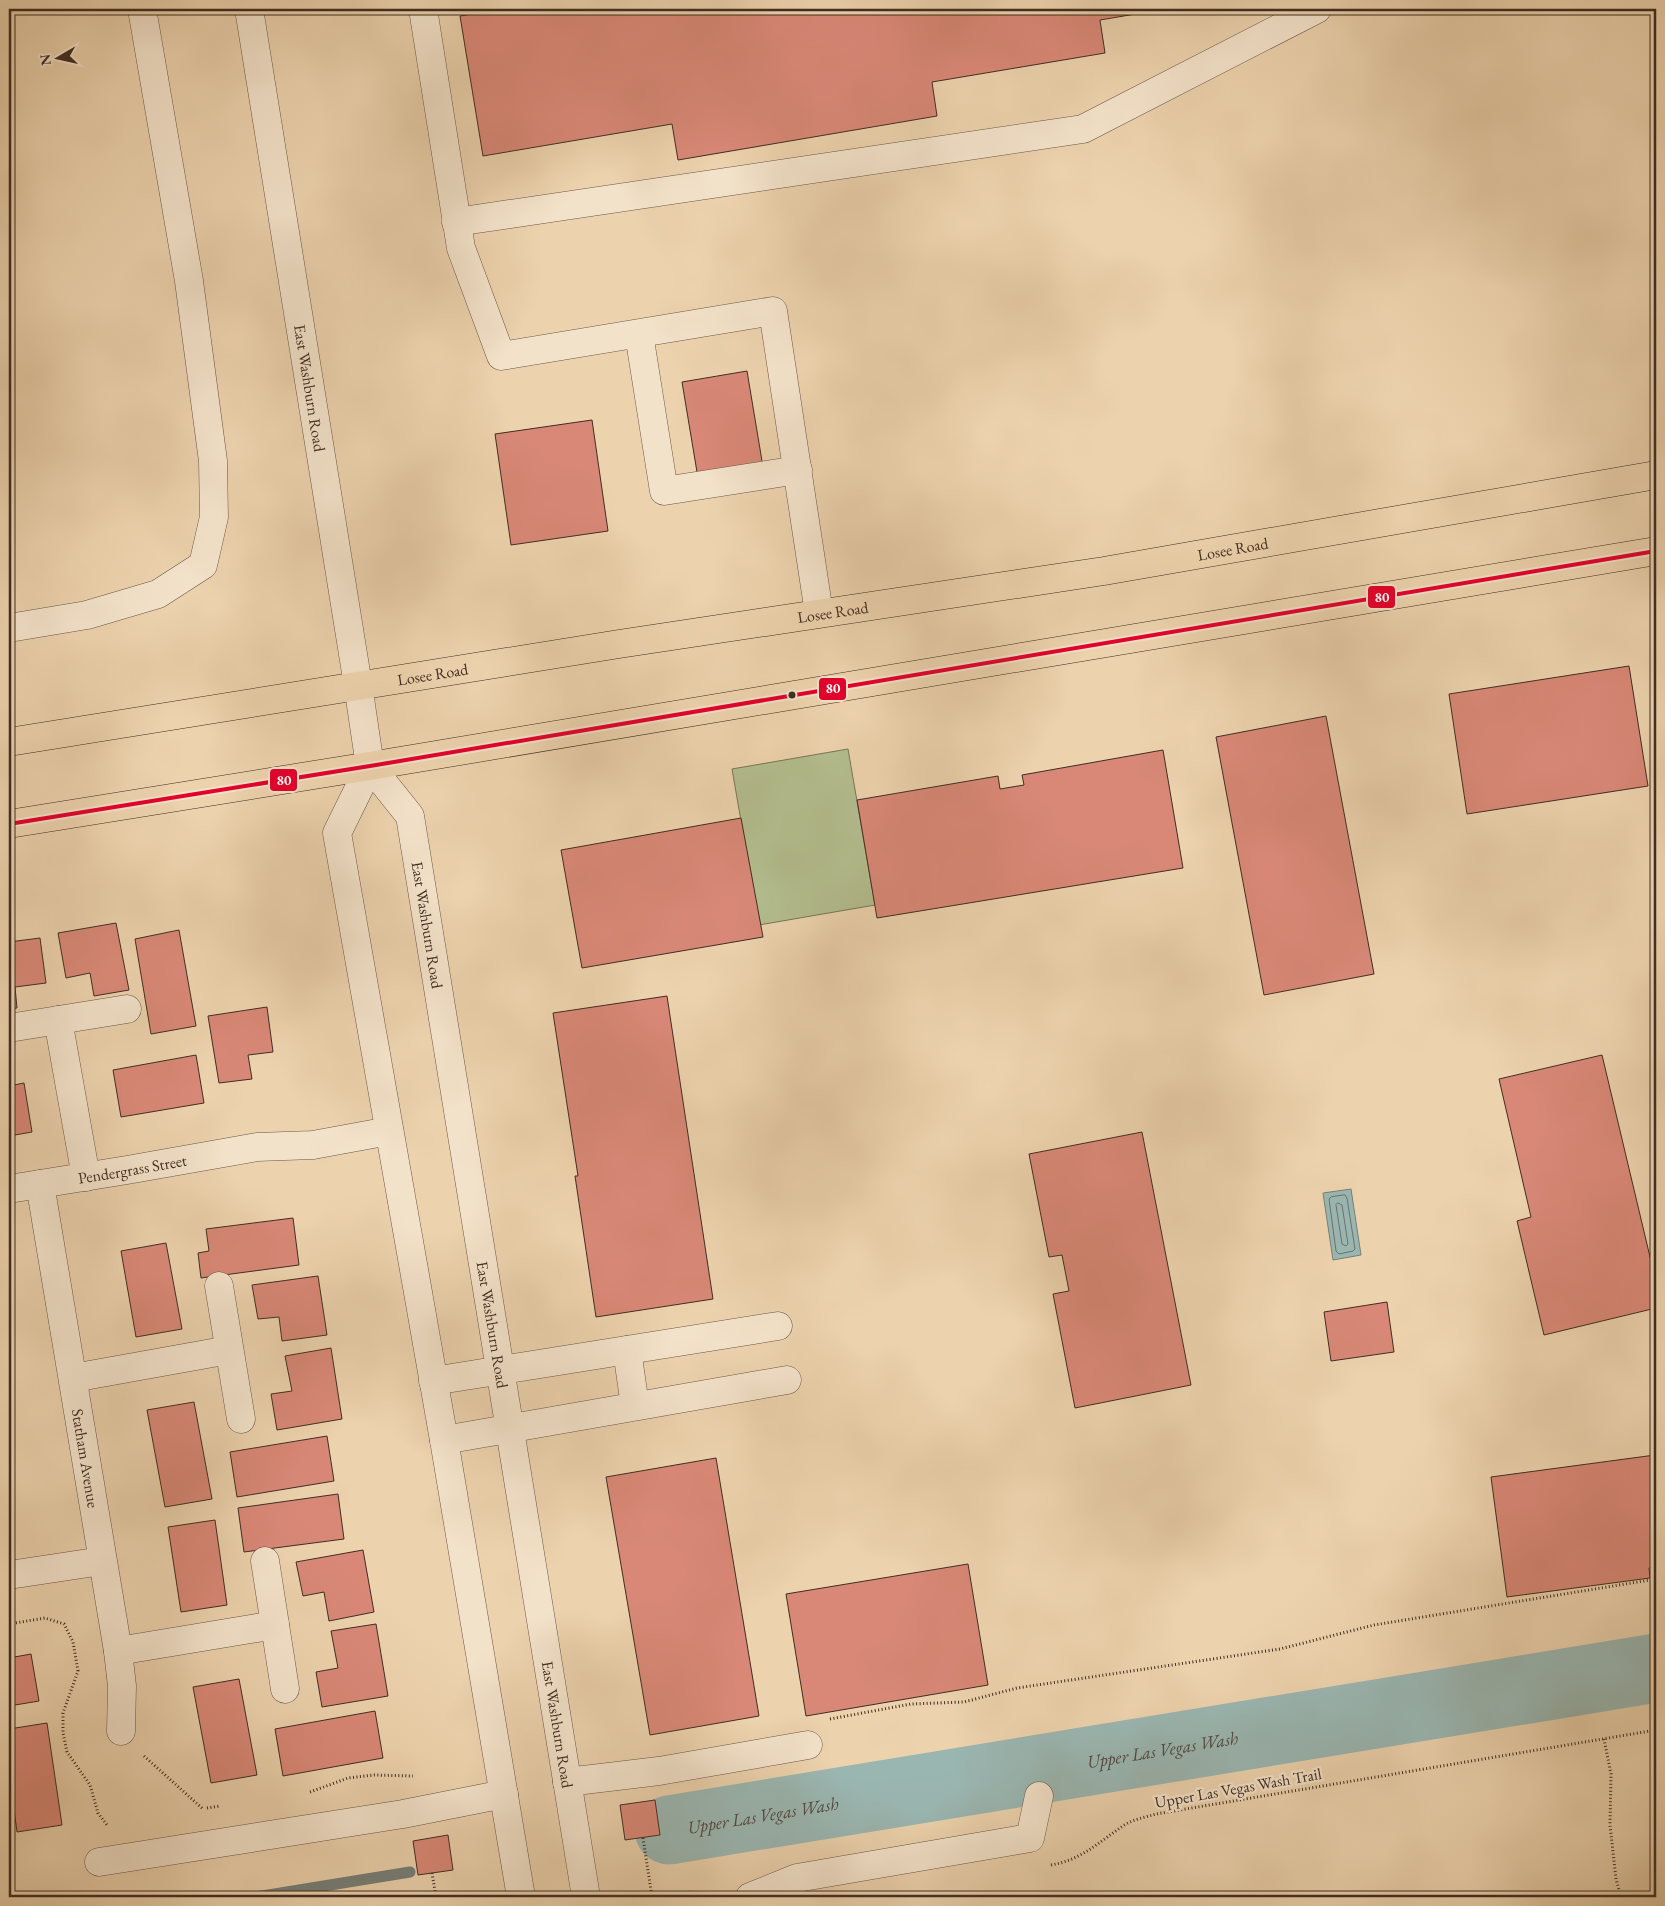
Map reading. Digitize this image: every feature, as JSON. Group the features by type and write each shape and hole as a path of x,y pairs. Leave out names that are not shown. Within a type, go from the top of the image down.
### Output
{"main road":[{"name":"Losee Road","path":"9,742 819,613 1104,571 1656,475"},
{"path":"9,824 370,766 1656,551"}],"street":[{"path":"9,628 87,615 158,594 203,564 214,518 212,452 189,281 142,9"},
{"name":"East Washburn Road","path":"249,9 370,766 410,816 508,1428 586,1897"},
{"path":"423,9 461,248 501,356 773,312 819,613"},
{"path":"456,222 1083,129 1317,9"},
{"path":"639,334 664,491 798,470"},
{"path":"370,766 337,833 444,1440 521,1897"},
{"path":"9,1028 127,1009"},
{"path":"58,1020 86,1177"},
{"name":"Pendergrass Street","path":"9,1189 257,1147 313,1145 389,1131"},
{"name":"Statham Avenue","path":"40,1184 118,1651 122,1686 121,1731"},
{"path":"219,1286 241,1419"},
{"path":"433,1381 778,1326"},
{"path":"73,1378 229,1350"},
{"path":"627,1350 635,1406"},
{"path":"444,1440 787,1380"},
{"path":"9,1575 102,1560"},
{"path":"265,1561 285,1689"},
{"path":"118,1651 275,1625"},
{"path":"567,1782 659,1771 808,1745"},
{"path":"99,1862 402,1814 504,1794"},
{"path":"750,1897 797,1878 1030,1838 1039,1796"}],"path":[{"path":"823,1720 911,1704 964,1702 1017,1688 1280,1649 1374,1625 1656,1580"},
{"path":"9,1624 45,1618 64,1624 73,1642 78,1671 63,1713 63,1733 67,1752 90,1785 98,1813 110,1830"},
{"name":"Upper Las Vegas Wash Trail","path":"1045,1866 1073,1859 1097,1846 1128,1823 1156,1814 1656,1730"},
{"path":"121,1731 156,1768 203,1809"},
{"path":"1604,1739 1611,1774 1610,1825 1616,1879 1621,1897"},
{"path":"304,1795 348,1778 374,1775 417,1776"},
{"path":"195,1814 203,1809 224,1806"},
{"path":"643,1838 654,1897 691,1892 717,1896"},
{"path":"432,1873 436,1897"}],"green space":[{"path":"848,749 875,905 759,925 732,769"}],"water":[{"path":"1351,1189 1361,1255 1333,1260 1323,1193"}],"building":[{"path":"504,9 1165,9 1100,20 1105,53 932,82 937,116 678,160 672,124 483,156 460,16"},
{"path":"747,371 763,467 698,478 682,382"},
{"path":"592,420 608,531 511,545 495,434"},
{"path":"1629,666 1648,786 1467,814 1449,694"},
{"path":"1326,716 1374,974 1264,995 1216,737"},
{"path":"1163,750 1183,868 877,918 857,800 998,776 1000,789 1024,785 1022,775"},
{"path":"741,818 763,937 582,968 561,850"},
{"path":"116,923 129,990 94,996 90,973 66,978 58,933"},
{"path":"179,930 196,1026 151,1034 135,939"},
{"path":"40,938 46,983 15,987 17,1008 9,1009 9,942"},
{"path":"667,996 713,1299 596,1317 575,1176 578,1176 553,1013"},
{"path":"267,1007 273,1052 248,1055 252,1079 219,1083 208,1016"},
{"path":"196,1055 204,1103 121,1117 113,1070"},
{"path":"1602,1055 1656,1282 1656,1308 1544,1335 1517,1221 1531,1217 1499,1079"},
{"path":"24,1083 32,1132 9,1136 9,1086"},
{"path":"1142,1132 1191,1385 1075,1408 1053,1294 1069,1291 1062,1255 1049,1257 1029,1154"},
{"path":"293,1218 299,1265 201,1278 198,1253 209,1251 206,1229"},
{"path":"166,1243 182,1329 136,1337 121,1251"},
{"path":"318,1276 327,1335 282,1341 279,1317 258,1319 252,1285"},
{"path":"1387,1302 1394,1352 1331,1361 1324,1312"},
{"path":"331,1348 342,1419 277,1430 271,1394 292,1391 285,1356"},
{"path":"194,1402 212,1499 165,1507 147,1410"},
{"path":"327,1436 334,1481 237,1497 230,1452"},
{"path":"1654,1448 1656,1448 1656,1567 1649,1568 1650,1578 1507,1597 1491,1477 1655,1455"},
{"path":"716,1458 759,1716 650,1735 606,1477"},
{"path":"338,1494 344,1539 244,1552 238,1508"},
{"path":"215,1520 227,1605 181,1612 168,1527"},
{"path":"363,1550 374,1612 329,1621 324,1592 303,1596 296,1562"},
{"path":"968,1564 988,1685 806,1716 786,1594"},
{"path":"376,1624 388,1696 322,1707 316,1672 338,1668 331,1631"},
{"path":"31,1654 39,1701 9,1706 9,1658"},
{"path":"239,1679 257,1775 211,1783 193,1687"},
{"path":"375,1711 383,1758 283,1776 275,1729"},
{"path":"47,1723 62,1825 17,1832 9,1772 9,1729"},
{"path":"655,1800 660,1835 625,1840 620,1805"},
{"path":"448,1835 453,1870 418,1875 413,1841"}],"waterway":[{"name":"Upper Las Vegas Wash","path":"669,1830 1656,1668"},
{"name":"Upper Las Vegas Wash","path":"256,1897 410,1872"}],"transit line":[{"name":"80","path":"9,824 370,766 1656,551"}]}
